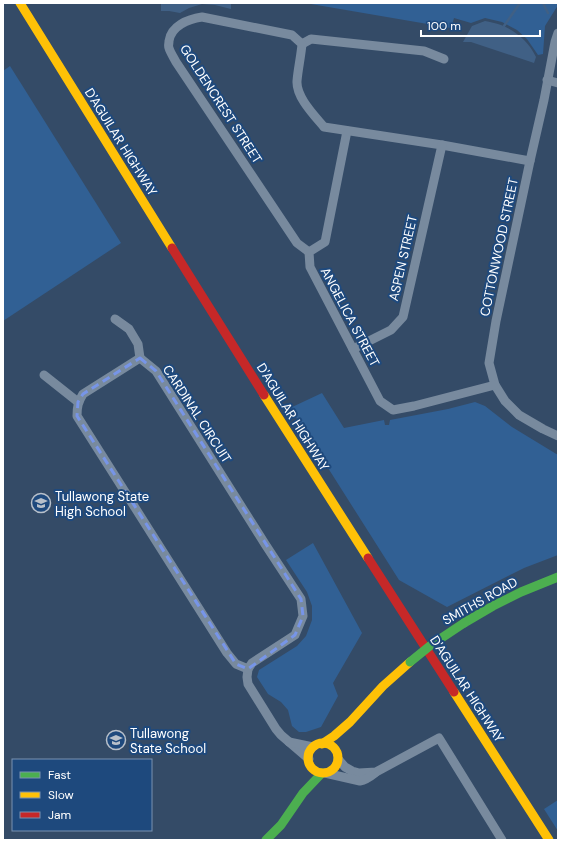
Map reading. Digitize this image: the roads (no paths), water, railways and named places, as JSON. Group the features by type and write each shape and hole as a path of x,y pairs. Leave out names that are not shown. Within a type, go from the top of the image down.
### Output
{"main road":[{"name":"D'AGUILAR HIGHWAY","path":"20,3 274,412 549,840"},
{"name":"SMITHS ROAD","path":"318,745 334,736 350,722 383,686 431,645 493,606 521,592 558,578"},
{"name":"SMITHS ROAD","path":"338,757 341,741 350,722"},
{"path":"266,840 289,815 300,796 307,777 310,752 318,745 327,744 332,746 338,757 337,764 334,768 324,773 312,783 300,796"},
{"path":"309,760 314,770 324,773"}],"street":[{"name":"GOLDENCREST STREET","path":"302,44 292,34 202,17 184,22 172,32 169,39 169,48 176,62 297,243 310,252"},
{"name":"COTTONWOOD STREET","path":"558,33 496,321 489,363 495,385 505,401 519,415 558,436"},
{"path":"444,59 424,51 311,39 302,44 297,83 301,98 324,127 442,145 530,161"},
{"path":"547,80 558,83"},
{"path":"310,252 325,242 347,131"},
{"name":"ASPEN STREET","path":"353,349 391,330 404,317 442,145"},
{"name":"ANGELICA STREET","path":"310,252 310,267 380,401 393,410 495,385"},
{"path":"115,319 129,329 138,344 140,358 83,394 78,402 77,416 227,653 236,664 248,669 248,684 276,729 288,742 309,760"},
{"name":"CARDINAL CIRCUIT","path":"140,358 156,371 301,599 303,616 295,635 252,663 248,669"},
{"path":"44,375 78,402"},
{"path":"324,773 360,781 364,780 439,738 502,840"},
{"path":"288,742 318,745"},
{"path":"338,757 345,767 359,774 376,772"}],"waterway":[{"path":"504,26 520,3"},
{"path":"543,3 548,13"}],"place":[{"name":"Tullawong State High School","path":"41,503"},
{"name":"Tullawong State School","path":"116,740"}]}
